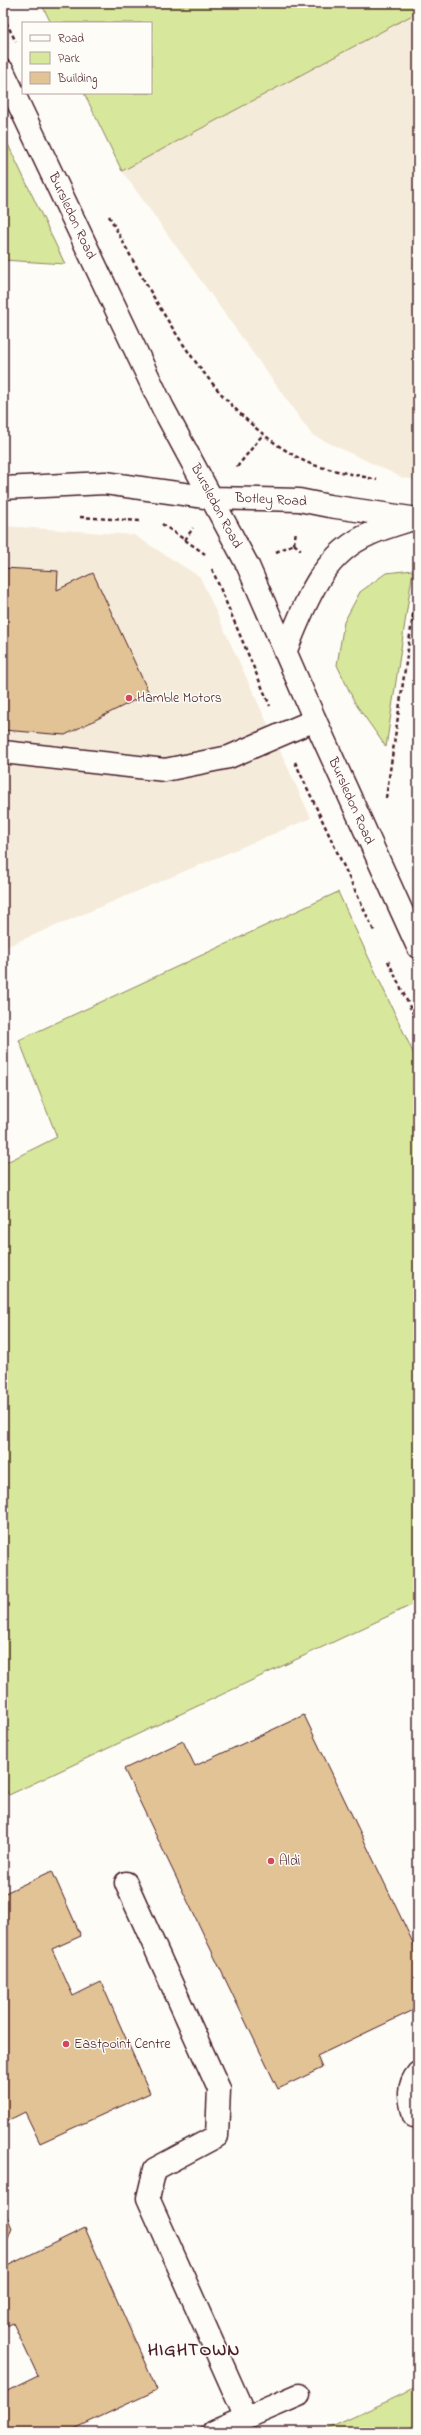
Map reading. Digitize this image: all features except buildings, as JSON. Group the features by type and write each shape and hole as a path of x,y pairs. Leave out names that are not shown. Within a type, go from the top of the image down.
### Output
{"main road":[{"name":"Bursledon Road","path":"3,71 163,408 248,566 314,720 418,947"},
{"name":"Botley Road","path":"3,488 105,483 212,498 299,500 416,519"},
{"path":"285,652 314,585 340,552 369,534 416,519"},
{"path":"3,752 165,770 229,757 314,720"},
{"path":"126,1883 219,2089 217,2136 155,2170 148,2198 246,2418"},
{"path":"414,2116 409,2095 412,2081 418,2073"},
{"path":"213,2432 299,2395"}],"path":[{"path":"3,16 16,43"},
{"path":"152,295 213,384 234,408 264,434 307,462 379,480"},
{"path":"248,454 264,434"},
{"path":"74,517 146,522"},
{"path":"159,522 206,555"},
{"path":"185,540 193,529"},
{"path":"212,567 282,734 378,939"},
{"path":"385,805 418,581"},
{"path":"385,953 418,1024"}],"shaded area":[{"path":"418,12 418,480 403,478 312,435 122,171"},
{"name":"Hamble Motors","path":"3,526 134,535 200,577 311,818 3,948"}],"green space":[{"path":"41,3 418,3 418,12 122,171 84,94 152,94 152,22 50,22"},
{"path":"3,134 65,264 3,260"},
{"path":"413,570 386,747 355,703 337,665 344,622 360,592 386,573"},
{"path":"338,892 418,1063 418,1602 9,1795 3,1785 3,1164 57,1137 19,1040"},
{"path":"418,2387 418,2432 321,2432"}],"place":[{"name":"Hamble Motors","path":"129,698"},
{"name":"Aldi","path":"271,1861"},
{"name":"Eastpoint Centre","path":"66,2044"}],"district":[{"name":"HIGHTOWN","path":"194,2351"}]}
